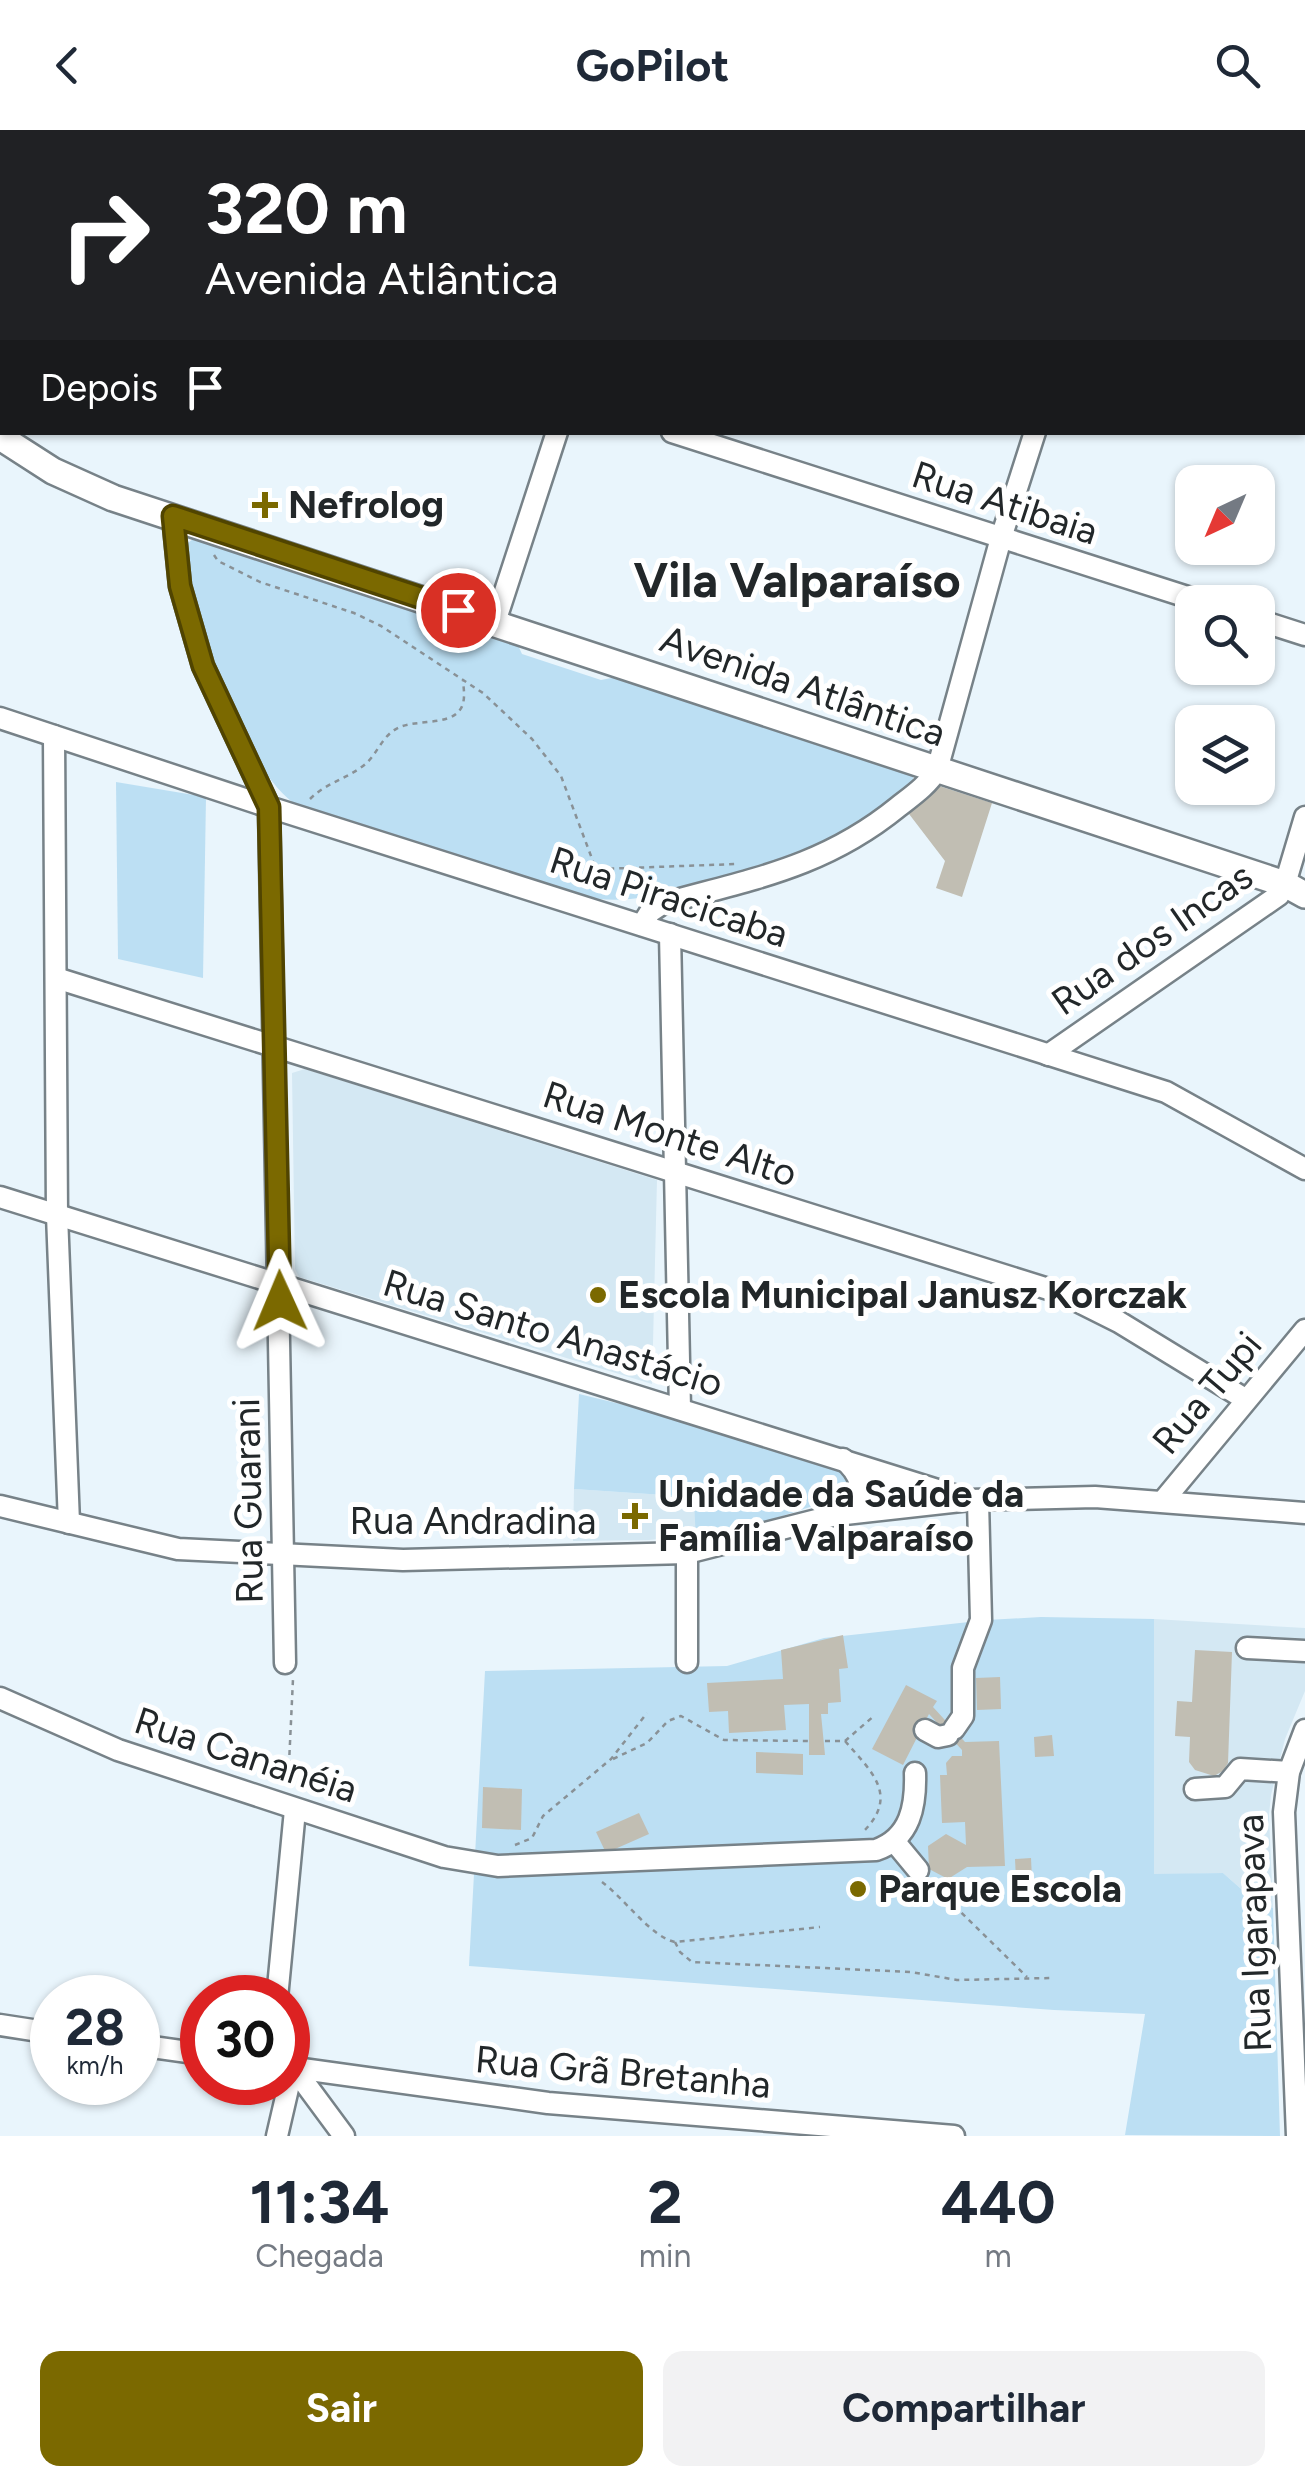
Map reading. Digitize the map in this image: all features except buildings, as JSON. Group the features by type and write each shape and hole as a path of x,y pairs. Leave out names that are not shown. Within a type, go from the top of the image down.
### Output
{"main road":[{"name":"Avenida Atlântica","path":"0,437 80,484 1295,889"}],"street":[{"path":"495,622 556,435"},
{"name":"Rua Atibaia","path":"681,435 1175,593"},
{"path":"642,925 650,912 662,904 778,874 856,838 926,785 937,770 1000,538 1034,435"},
{"name":"Rua Guarani","path":"173,516 180,586 203,666 269,807 285,1663"},
{"path":"1275,625 1305,635"},
{"name":"Rua Piracicaba","path":"0,718 1181,1098 1305,1168"},
{"path":"54,736 57,1215 70,1524"},
{"name":"Rua dos Incas","path":"1048,1055 1295,889 1305,816"},
{"path":"670,934 680,1409"},
{"name":"Rua Monte Alto","path":"56,978 1061,1292 1245,1399"},
{"name":"Rua Santo Anastácio","path":"0,1197 974,1500"},
{"name":"Rua Tupi","path":"1163,1501 1305,1330"},
{"path":"842,1458 861,1485 856,1512"},
{"name":"Rua Andradina","path":"0,1506 178,1549 403,1560 687,1553 856,1512 974,1500 1095,1497 1305,1513"},
{"path":"925,1730 938,1737 951,1732 963,1716 962,1668 981,1620 974,1500"},
{"path":"687,1553 687,1662"},
{"path":"1247,1648 1305,1651"},
{"name":"Rua Cananéia","path":"0,1698 106,1745 444,1857 481,1864 576,1864 876,1850 894,1841"},
{"name":"Rua Igarapava","path":"1297,2136 1295,1841 1285,1790 1305,1730"},
{"path":"1195,1789 1225,1787 1240,1769 1290,1772"},
{"path":"915,1773 916,1802 906,1827 894,1841 918,1870"},
{"path":"279,1975 291,1808"},
{"path":"0,2025 30,2029"},
{"name":"Rua Grã Bretanha","path":"310,2070 548,2103 954,2136"},
{"path":"310,2093 344,2136"},
{"path":"277,2136 283,2105"}],"path":[{"path":"203,526 200,536 218,561 260,582 381,626 494,703 549,758 570,793 594,864 602,869 743,864"},
{"path":"299,816 318,791 369,760 392,731 419,720 458,713 463,704 463,679"},
{"path":"285,1663 293,1669 291,1808"},
{"path":"481,1864 500,1850 527,1841 535,1834 544,1816 611,1759 647,1713"},
{"path":"825,1741 845,1741 875,1715"},
{"path":"611,1759 647,1742 668,1721 681,1716 724,1740 809,1740"},
{"path":"845,1741 874,1775 882,1794 877,1816 850,1851"},
{"path":"576,1864 621,1896 658,1936 676,1942 820,1927"},
{"path":"918,1870 1029,1978"},
{"path":"676,1942 680,1952 692,1962 911,1972 958,1980 1051,1978"}],"shaded area":[{"path":"196,537 516,641 522,654 601,680 622,676 912,771 914,784 865,822 806,851 686,890 612,900 584,896 298,806 277,787 257,759 221,687 188,574 185,545"},
{"path":"116,782 206,797 203,978 118,959"},
{"path":"305,1069 657,1180 652,1384 299,1277 295,1269 292,1073"},
{"path":"579,1394 690,1421 847,1471 852,1487 847,1495 696,1544 694,1497 574,1489"},
{"name":"Unidade da Saúde da Família Valparaíso","path":"574,1489 695,1497 696,1535 573,1541"},
{"name":"Parque Escola","path":"1041,1617 1154,1619 1154,1874 1223,1873 1257,1903 1273,1908 1280,2136 1125,2135 1145,2014 469,1966 485,1671 727,1666 824,1638"},
{"path":"1154,1619 1305,1628 1305,1691 1285,1739 1271,1795 1273,1908 1257,1903 1223,1873 1154,1875"}],"place":[{"name":"Nefrolog","path":"265,505"},
{"name":"Escola Municipal Janusz Korczak","path":"598,1295"},
{"name":"Unidade da Saúde da Família Valparaíso","path":"635,1516"},
{"name":"Parque Escola","path":"858,1889"}],"district":[{"name":"Vila Valparaíso","path":"797,580"}],"route":[{"path":"280,1301 269,807 203,666 180,586 173,516 458,610"}]}
